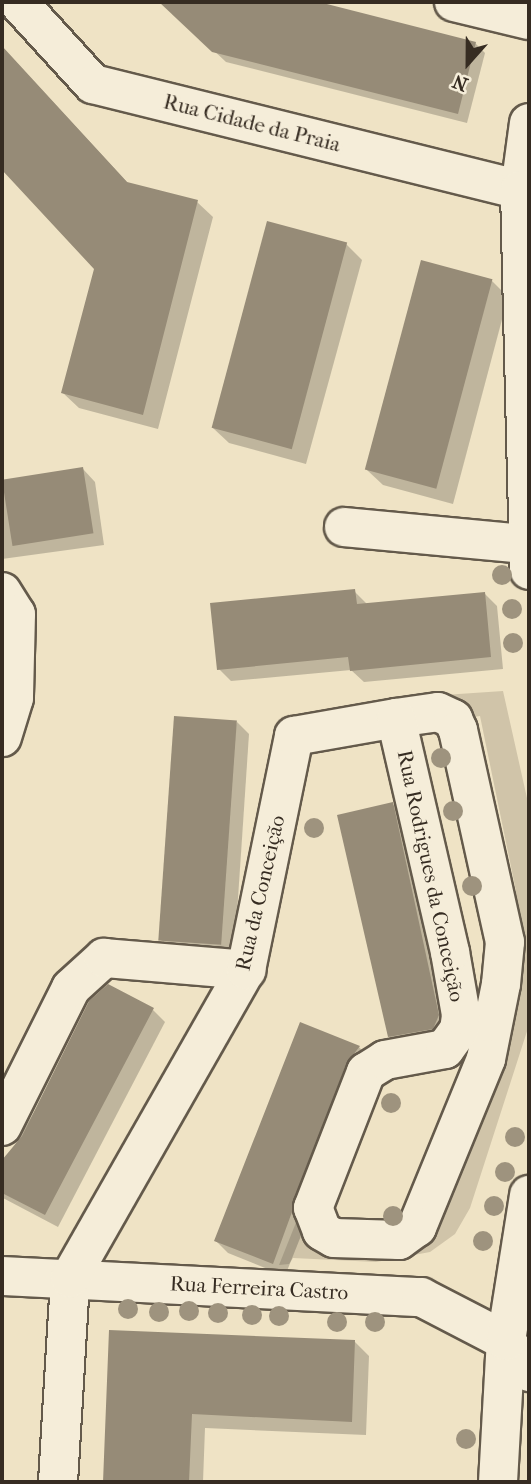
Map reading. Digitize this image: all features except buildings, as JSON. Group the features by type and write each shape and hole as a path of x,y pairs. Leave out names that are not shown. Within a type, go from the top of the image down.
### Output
{"street":[{"name":"Rua Cidade da Praia","path":"18,2 93,84 520,190"},
{"path":"454,2 529,20"},
{"path":"344,527 527,557 520,190 529,123"},
{"path":"2,592 16,614 14,698 2,737"},
{"name":"Rua Rodrigues da Conceição","path":"396,718 461,1014 455,1041 445,1049 385,1060 366,1072 313,1208 322,1231 334,1238 399,1240 412,1235 486,1059 494,1028 505,942 458,730 453,719 438,712"},
{"name":"Rua da Conceição","path":"70,1278 246,970 294,736 438,712"},
{"path":"2,1126 71,988 104,958 246,970"},
{"path":"498,1482 506,1341 529,1195"},
{"name":"Rua Ferreira Castro","path":"2,1276 422,1297 506,1341"},
{"path":"58,1482 70,1278"},
{"path":"506,1341 529,1372"}],"shaded area":[{"path":"503,691 529,807 529,1025 470,1208 455,1234 430,1252 376,1262 293,1258 289,1264 279,1265 301,1210 420,1244 507,898 516,891 480,716 467,718 444,695"}]}
